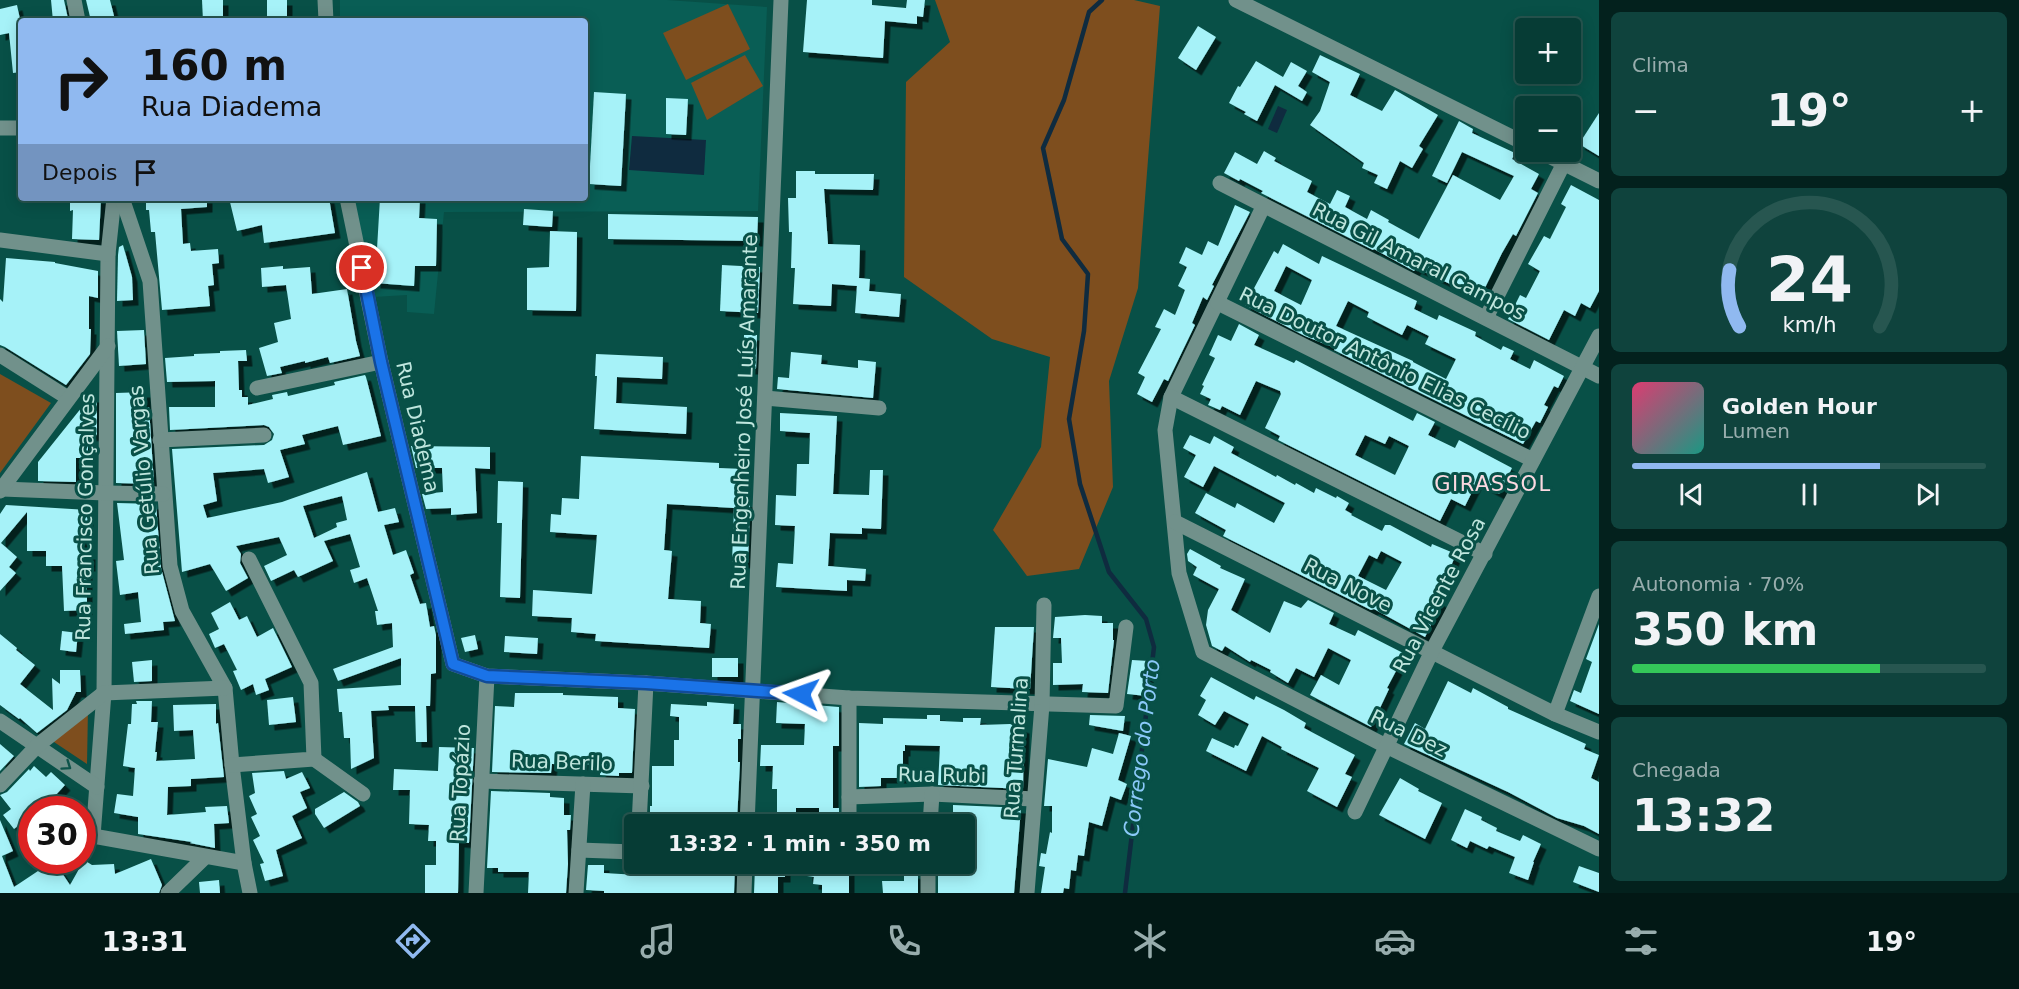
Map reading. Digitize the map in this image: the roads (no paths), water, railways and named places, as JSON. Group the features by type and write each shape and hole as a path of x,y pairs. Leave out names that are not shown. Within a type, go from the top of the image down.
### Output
{"street":[{"path":"74,0 77,18"},
{"path":"325,0 326,18"},
{"name":"Rua Engenheiro José Luís Amarante","path":"748,814 782,0"},
{"path":"1236,0 1515,139"},
{"path":"0,128 18,128"},
{"path":"1486,318 1564,163 1599,181"},
{"name":"Rua Gil Amaral Campos","path":"1220,183 1263,207 1599,376"},
{"name":"Rua Francisco Gonçalves","path":"114,201 108,254 104,693 93,836 205,857"},
{"name":"Rua Getúlio Vargas","path":"123,201 150,281 170,566 183,611 225,688 232,765 250,893"},
{"name":"Rua Diadema","path":"348,201 381,362 453,664 487,676"},
{"path":"1175,522 1165,430 1171,397 1263,207"},
{"path":"0,240 108,254"},
{"name":"Rua Doutor Antônio Elias Cecílio","path":"1218,303 1533,460"},
{"name":"Rua Vicente Rosa","path":"1355,812 1432,651 1599,336"},
{"path":"1,490 108,346"},
{"path":"0,355 68,398"},
{"path":"257,388 381,362"},
{"path":"1171,397 1485,554"},
{"path":"765,398 879,408"},
{"path":"160,440 264,435"},
{"path":"1,490 164,494"},
{"name":"Rua Nove","path":"1175,522 1555,714 1599,732"},
{"name":"Rua Dez","path":"1175,522 1179,573 1203,652 1386,746 1599,849"},
{"path":"249,559 311,683 314,759"},
{"path":"1555,714 1599,596"},
{"name":"Rua Turmalina","path":"1027,893 1042,705 1044,605"},
{"path":"487,676 646,683 849,698 1116,706 1126,627"},
{"name":"Rua Topázio","path":"476,893 487,676"},
{"path":"640,814 646,683"},
{"path":"0,785 38,745 104,693 225,688"},
{"path":"849,698 849,814"},
{"path":"0,721 97,787"},
{"path":"232,765 314,759 363,794"},
{"name":"Rua Berilo","path":"481,781 642,786"},
{"path":"576,893 584,784"},
{"path":"931,814 932,794"},
{"name":"Rua Rubi","path":"849,797 932,794 1034,799"},
{"path":"579,850 624,852"},
{"path":"168,893 205,857 244,863"},
{"path":"744,893 745,874"},
{"path":"928,874 928,893"}],"waterway":[{"name":"Corrego do Porto","path":"1102,0 1089,12 1064,100 1043,148 1062,239 1088,274 1084,331 1069,419 1080,484 1109,572 1146,619 1154,647 1125,893"}],"district":[{"name":"GIRASSOL","path":"1493,484"}]}
